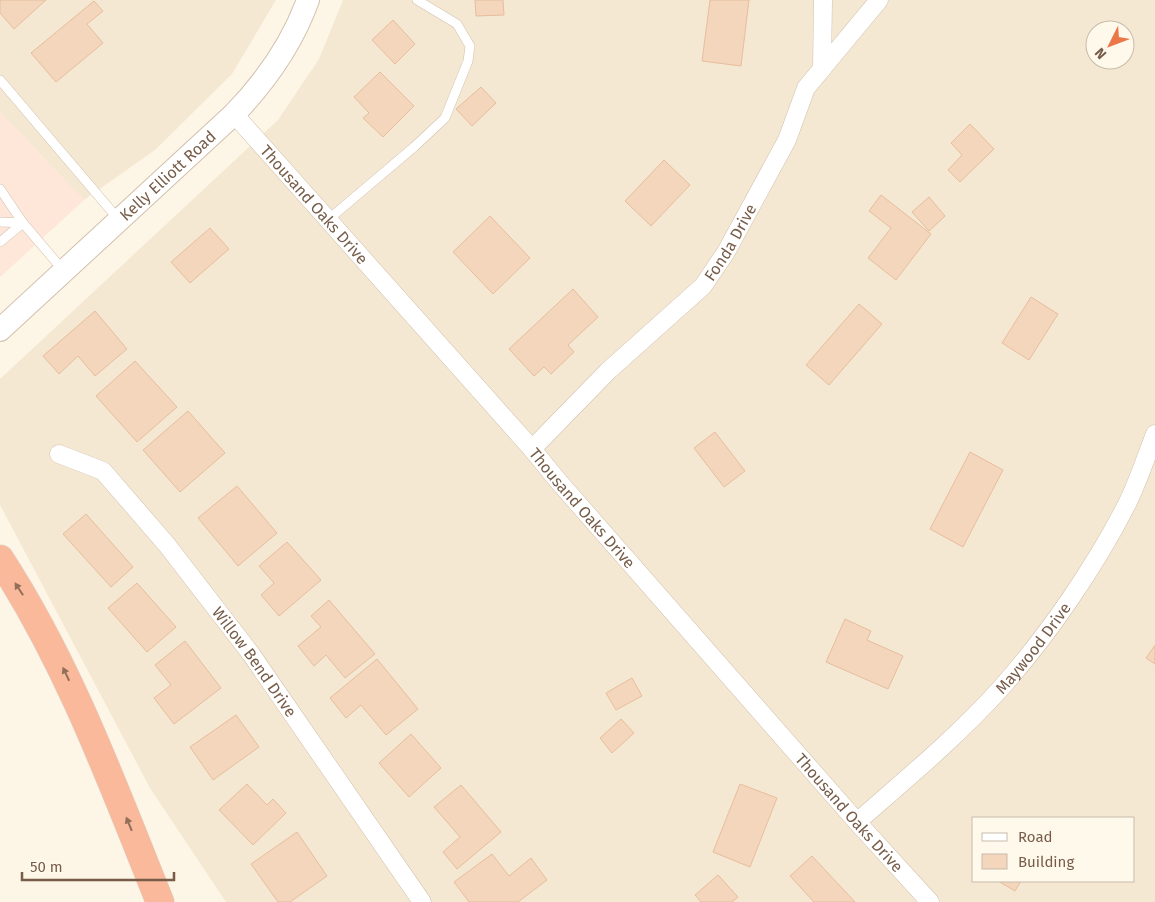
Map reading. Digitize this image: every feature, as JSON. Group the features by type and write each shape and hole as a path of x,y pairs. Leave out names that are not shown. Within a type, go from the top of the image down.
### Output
{"highway":[{"path":"0,559 32,608 64,670 97,743 160,902"}],"street":[{"name":"Kelly Elliott Road","path":"0,330 234,114 258,89 276,66 292,39 308,0"},
{"path":"822,69 823,0"},
{"name":"Fonda Drive","path":"532,448 608,371 703,286 726,252 787,140 806,88 879,0"},
{"name":"Thousand Oaks Drive","path":"234,114 330,219 857,822 930,902"},
{"name":"Maywood Drive","path":"857,822 946,743 1001,688 1065,606 1110,535 1128,502 1155,434"},
{"name":"Willow Bend Drive","path":"58,454 103,471 167,545 251,654 422,902"}],"lane":[{"path":"330,219 445,118 468,61 470,46 457,24 418,0"},
{"path":"0,80 119,220"},
{"path":"0,189 23,223 64,270"},
{"path":"0,222 23,223"},
{"path":"0,242 23,223"}],"shaded area":[{"path":"0,0 276,0 232,74 155,150 84,200 0,112"},
{"path":"343,0 1155,0 1155,902 226,902 150,788 0,505 0,379 278,120 319,59"},
{"path":"0,112 84,200 0,277"}],"building":[{"path":"0,0 46,0 14,29 0,13"},
{"path":"475,0 503,0 504,15 476,16"},
{"path":"710,0 749,0 741,66 702,61"},
{"path":"94,1 103,11 87,24 103,43 56,82 31,53"},
{"path":"393,20 415,44 395,64 372,40"},
{"path":"380,72 414,106 383,137 363,118 369,113 354,97"},
{"path":"481,87 496,103 472,126 456,109"},
{"path":"970,124 994,149 960,182 948,170 962,155 951,143"},
{"path":"664,160 690,185 651,226 625,201"},
{"path":"881,195 931,234 896,280 868,258 891,228 869,211"},
{"path":"929,197 945,216 929,231 912,212"},
{"path":"490,216 530,258 493,294 453,252"},
{"path":"210,228 229,249 190,283 171,262"},
{"path":"573,289 598,317 568,345 574,352 551,374 544,367 534,376 509,349"},
{"path":"1031,297 1058,314 1029,360 1002,343"},
{"path":"859,304 882,324 829,385 806,365"},
{"path":"95,311 127,349 95,376 78,356 59,374 43,356"},
{"path":"135,361 177,407 137,442 96,396"},
{"path":"188,411 225,453 180,492 143,450"},
{"path":"715,432 745,471 724,487 694,448"},
{"path":"970,452 1003,470 963,547 930,529"},
{"path":"237,486 277,533 238,566 198,518"},
{"path":"86,514 133,567 111,587 63,534"},
{"path":"287,542 321,580 279,616 261,595 274,583 259,566"},
{"path":"137,583 176,627 147,652 108,608"},
{"path":"329,600 375,654 345,678 326,655 314,666 298,646 321,627 311,616"},
{"path":"845,619 871,631 867,640 903,656 888,689 826,662"},
{"path":"185,641 221,688 174,724 154,698 171,685 155,665"},
{"path":"1155,645 1155,664 1146,658"},
{"path":"377,659 418,709 386,735 361,705 346,718 330,698"},
{"path":"632,678 642,696 616,710 606,693"},
{"path":"236,715 259,747 213,780 190,747"},
{"path":"621,719 634,733 612,753 600,738"},
{"path":"411,734 441,768 409,797 379,763"},
{"path":"247,784 267,805 273,799 286,813 253,845 219,810"},
{"path":"740,784 777,798 750,867 713,852"},
{"path":"461,785 501,832 457,869 443,852 460,837 434,807"},
{"path":"297,832 327,876 290,902 278,902 251,864"},
{"path":"492,854 509,876 531,858 547,880 518,902 469,902 454,882"},
{"path":"812,856 855,902 814,902 790,876"},
{"path":"718,875 738,897 732,902 701,902 695,895"},
{"path":"1000,882 1020,882 1015,891"}]}
